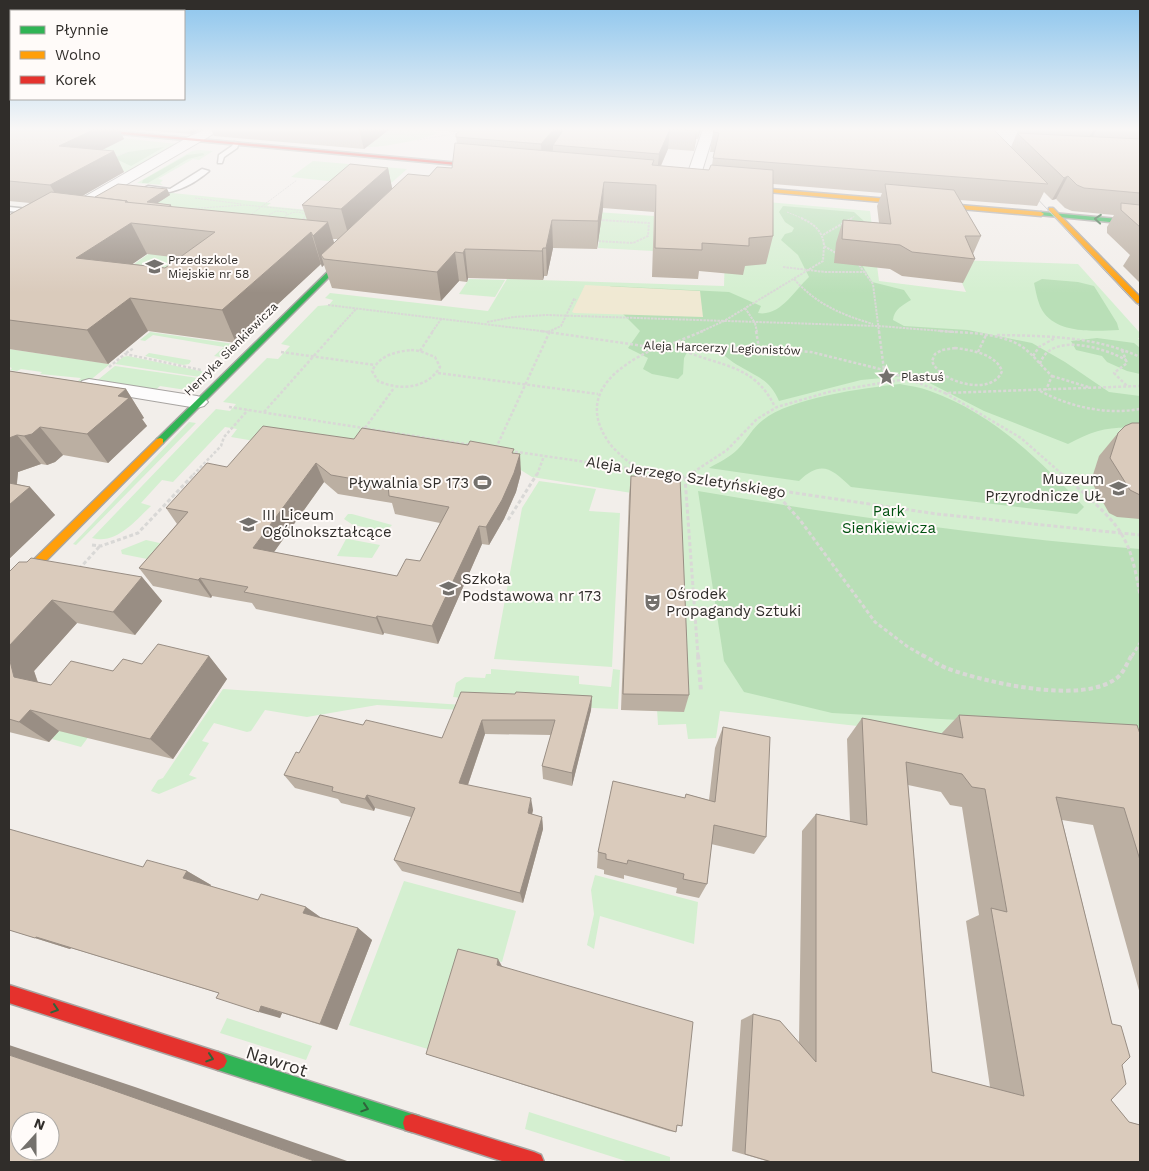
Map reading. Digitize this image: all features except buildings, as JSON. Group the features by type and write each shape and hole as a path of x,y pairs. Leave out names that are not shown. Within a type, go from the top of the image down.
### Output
{"street":[{"path":"9,246 124,184"},
{"path":"692,184 705,185"},
{"path":"724,187 1140,223"},
{"path":"1042,200 1140,301"},
{"path":"64,215 84,217"},
{"path":"335,246 357,245"},
{"name":"Henryka Sienkiewicza","path":"9,591 357,245"},
{"path":"71,383 197,402"},
{"name":"Nawrot","path":"9,994 534,1162"}],"lane":[{"path":"138,187 171,191 183,184"},
{"path":"9,209 64,215"}],"path":[{"path":"243,220 291,184"},
{"path":"192,198 311,211"},
{"path":"180,209 245,205"},
{"path":"639,471 610,444 600,426 598,419 598,394 611,375 624,364 697,334 724,320 822,261 823,235 806,220 783,210"},
{"path":"270,218 269,215 276,211 286,212 287,215"},
{"path":"823,235 860,212"},
{"path":"289,222 282,219 287,215 303,213 306,215 305,218"},
{"path":"265,218 274,218"},
{"path":"589,237 599,242 632,243 648,236 649,223 600,220 596,228"},
{"path":"824,246 843,257"},
{"path":"856,262 868,272 877,300 878,326 884,370"},
{"path":"783,267 803,271 868,272"},
{"path":"794,279 808,295 826,307 878,326"},
{"path":"524,384 548,332 561,326 574,299 576,300"},
{"name":"Aleja Harcerzy Legionistów","path":"299,301 484,323 659,348 759,348 811,352 884,370 945,393 1140,386"},
{"path":"263,412 357,308"},
{"path":"745,308 755,323 759,348"},
{"path":"484,323 530,315 878,326 985,335 1082,338 1120,348 1140,357"},
{"path":"420,351 442,318"},
{"path":"978,352 985,335"},
{"path":"985,335 1010,341 1021,346 1052,376 1090,387"},
{"path":"1033,356 1039,347 1056,337"},
{"path":"1040,364 1044,354 1048,351 1063,346 1082,345 1094,347 1126,360"},
{"path":"112,365 134,348"},
{"path":"955,348 978,352 995,362 1002,373 1000,378 995,382 979,384 964,383 952,379 935,368 932,356 945,349 955,348"},
{"path":"1120,348 1124,351 1127,363 1114,374 1128,386"},
{"path":"680,349 694,356 724,364 750,375 764,386 771,396 775,408"},
{"path":"278,351 375,365"},
{"path":"420,351 435,357 440,367 438,373 425,383 410,387 394,387 378,381 372,371 381,359 395,353 420,351"},
{"path":"125,354 207,371"},
{"path":"438,373 598,394"},
{"path":"1046,390 1049,388 1052,376"},
{"path":"701,691 686,478 727,450 752,422 775,408 809,397 908,379"},
{"name":"Aleja Jerzego Szletyńskiego","path":"524,384 495,449 937,514 1140,535"},
{"path":"979,384 985,392"},
{"path":"365,428 394,387"},
{"path":"1040,391 1050,397 1075,406 1104,410 1140,409"},
{"path":"945,393 987,416 1026,442 1094,502 1122,534 1132,558 1140,595"},
{"path":"233,408 477,446"},
{"path":"83,543 101,546 138,534 221,446 224,437 249,410"},
{"path":"508,520 536,478 544,456"},
{"path":"774,491 800,520 876,622 908,647 944,667 1003,685 1077,691 1099,687 1118,677 1140,644"},
{"path":"73,576 101,546"}],"green space":[{"path":"352,184 391,184 373,186"},
{"path":"133,189 271,203 267,206 368,216 349,237 96,208"},
{"name":"Park Sienkiewicza","path":"767,202 870,211 879,281 966,292 952,260 1078,264 1140,333 1140,338 1138,338 1140,341 1140,747 976,739 720,711 716,738 688,739 686,724 658,725 644,495 532,477 516,467 272,444 231,437 237,429 225,427 173,482 162,480 141,503 151,506 132,525 109,538 92,538 216,409 230,411 236,404 223,402 267,358 278,359 290,346 281,344 318,306 329,305 333,300 325,298 330,293 488,311 507,279 724,286 725,253"},
{"path":"783,206 854,212 865,222 865,237 858,258 872,282 904,290 911,300 897,310 893,320 904,326 968,330 1032,343 1065,362 1109,392 1140,396 1140,428 1111,428 1102,430 1068,444 984,411 914,375 861,380 779,401 768,384 737,365 722,354 713,344 691,345 684,358 683,374 678,379 652,374 643,369 648,358 628,348 640,331 618,309 610,286 729,292 761,306 758,313 773,311 780,307 809,277 798,255 781,240 785,234 792,232 794,228 785,222 779,212"},
{"path":"596,212 654,216 653,251 598,248 599,241 595,240"},
{"path":"168,240 182,258 169,269 99,289"},
{"path":"469,279 505,280 495,297 459,294"},
{"path":"1042,279 1078,282 1094,286 1117,323 1119,330 1078,330 1059,325 1051,320 1042,310 1034,283"},
{"path":"150,332 234,344 220,357 214,356 224,347 153,335 145,341 140,340"},
{"path":"1097,338 1134,343 1140,348 1140,374 1127,371 1107,362 1102,356 1076,350 1071,341"},
{"path":"9,349 110,364 88,382 78,381 81,378 40,374 42,372 21,369 17,371 10,370 12,368 9,367"},
{"path":"149,353 191,361 189,364 183,365 145,356"},
{"path":"128,356 205,372 200,377 115,364 123,357"},
{"path":"115,366 198,378 186,390 160,386 153,392 94,383"},
{"path":"900,384 926,390 953,400 994,425 1032,455 1084,507 1077,514 851,487 838,475 826,469 814,470 799,481 709,468 735,452 759,423 775,412 828,395"},
{"path":"189,422 196,423 76,545 73,544"},
{"path":"539,481 596,489 589,511 620,513 612,667 494,659 522,508"},
{"path":"698,491 919,525 1140,549 1140,730 832,713 744,692 724,661"},
{"path":"348,514 392,525 386,531 353,525 344,519"},
{"path":"346,539 380,545 372,558 337,556"},
{"path":"146,540 164,544 152,560 122,554 121,550"},
{"path":"491,669 579,676 579,684 611,687 613,669 620,670 618,709 520,705 523,694 499,693 496,702 453,697 456,683 465,677 485,678 486,674 491,674"},
{"path":"223,689 463,705 460,710 377,705 307,717 265,710 251,731 247,732 214,723 202,741 209,743 189,775 197,778 159,794 151,791 158,780 163,778"},
{"path":"74,711 102,718 81,747 52,739"},
{"path":"595,875 698,902 694,944 600,916 594,949 587,945 594,914 591,890"},
{"path":"404,881 516,911 502,962 461,951 431,1050 349,1025"},
{"path":"227,1018 312,1046 306,1060 220,1033"},
{"path":"529,1112 670,1157 670,1162 629,1162 525,1129"}],"sand":[{"path":"585,285 700,291 703,317 574,313 572,312"}],"tram line":[{"path":"1030,191 1140,307"}],"traffic: fast":[{"path":"1041,214 1140,223"},
{"path":"160,441 354,249"},
{"path":"218,1061 412,1123"}],"traffic: slow":[{"path":"736,188 1041,214"},
{"path":"1051,209 1140,301"},
{"path":"9,591 160,441"}],"traffic: jam":[{"path":"9,994 218,1061"},
{"path":"412,1123 534,1162"}],"place":[{"name":"Przedszkole Miejskie nr 58","path":"154,267"},
{"name":"Plastuś","path":"887,377"},
{"name":"Pływalnia SP 173","path":"483,483"},
{"name":"Muzeum Przyrodnicze UŁ","path":"1118,488"},
{"name":"III Liceum Ogólnokształcące","path":"248,524"},
{"name":"Szkoła Podstawowa nr 173","path":"448,588"},
{"name":"Ośrodek Propagandy Sztuki","path":"652,603"}]}
